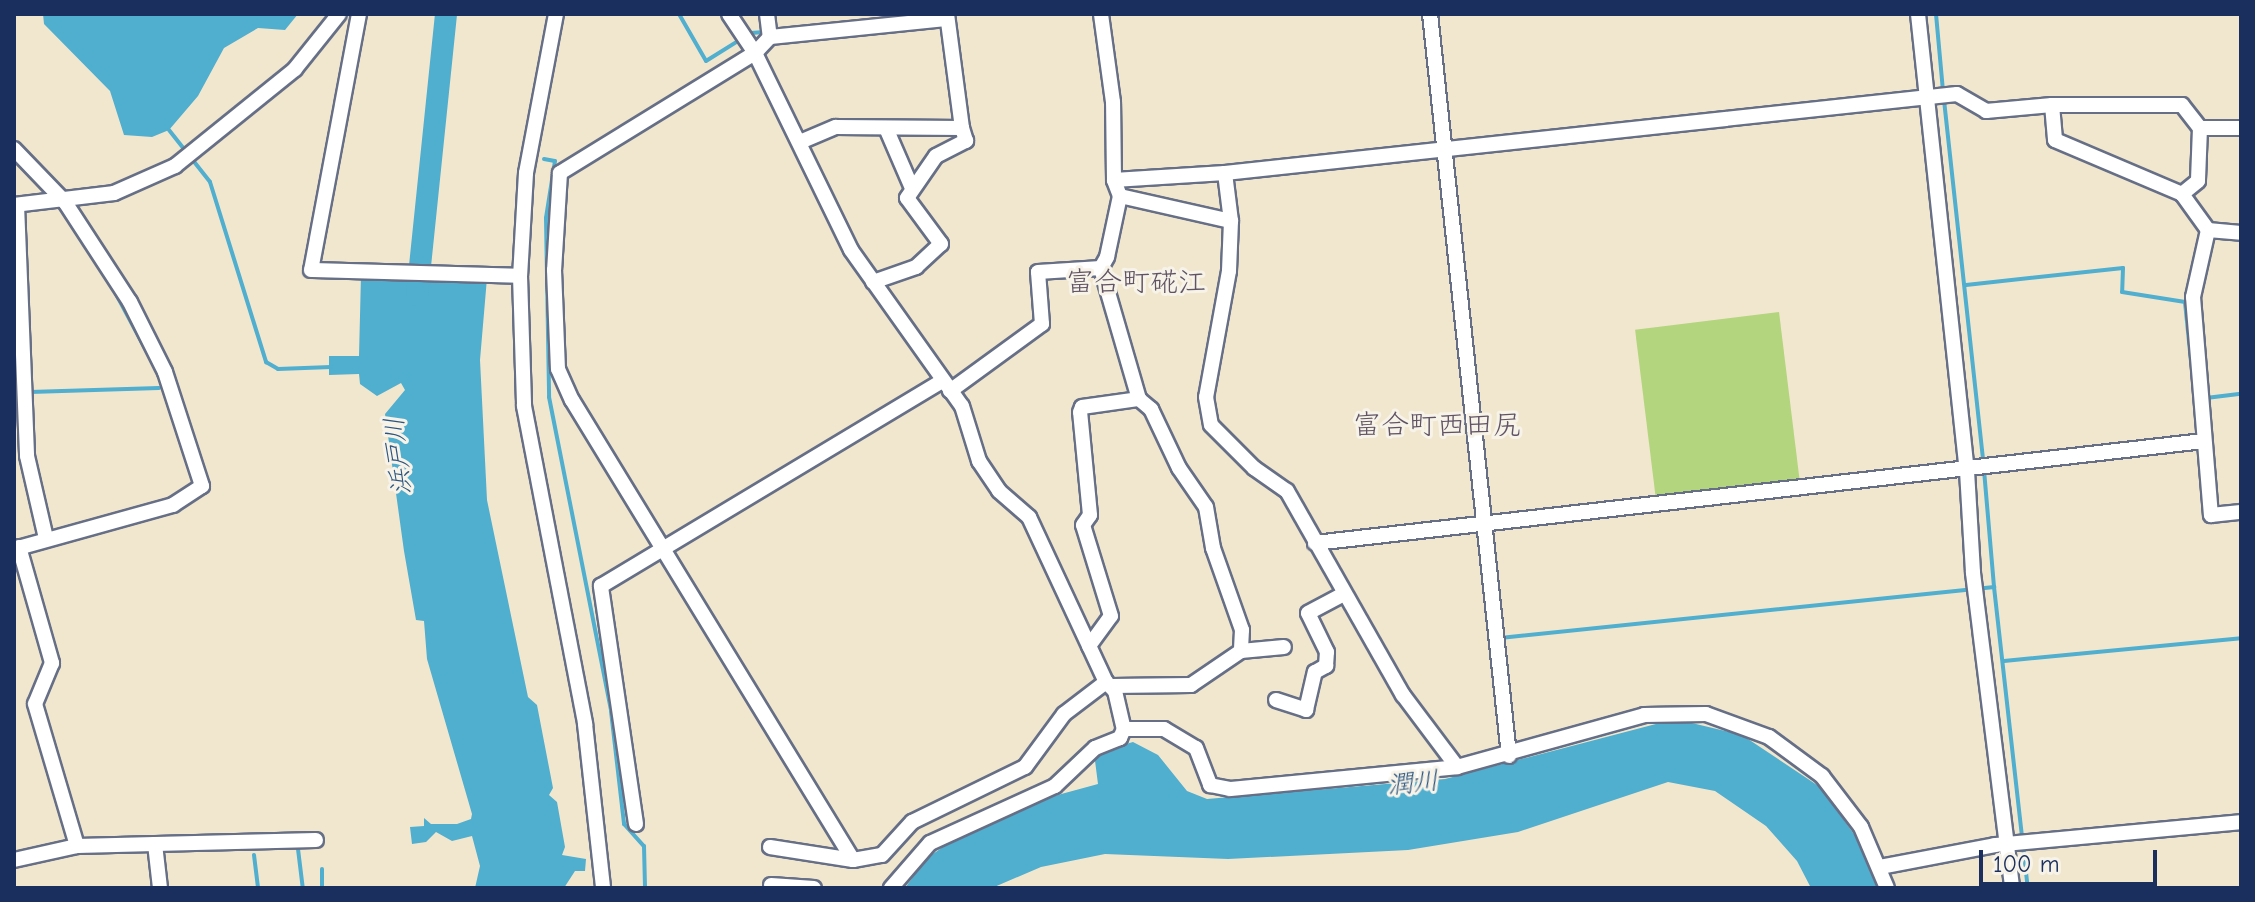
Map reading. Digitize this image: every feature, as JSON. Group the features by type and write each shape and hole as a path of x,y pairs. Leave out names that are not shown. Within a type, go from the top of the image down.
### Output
{"street":[{"path":"46,538 27,456 16,205 65,202 129,189 175,166 295,69 339,14"},
{"path":"359,14 311,270 520,276"},
{"path":"556,14 526,173 520,276 531,458 580,695 603,888"},
{"path":"729,14 755,53 800,142 824,201 873,282 962,406 979,461 999,491 1029,517 1111,686 1123,726 1120,738 1095,748 1055,786 930,843 891,888"},
{"path":"767,14 770,37"},
{"path":"1101,14 1113,102 1114,180 1120,196 1101,268 1139,399 1151,409 1179,468 1206,507 1213,548 1242,630 1241,651"},
{"path":"1430,14 1509,756"},
{"path":"1918,14 1930,95 1970,470 1975,596 2012,888"},
{"path":"853,860 558,369 554,270 560,173 755,53 770,37 946,16 966,141 936,156 907,198 941,244 916,267 873,282"},
{"path":"1114,180 1225,173 1957,94 1986,111 2052,105 2179,103 2200,128 2198,181 2182,194"},
{"path":"2052,105 2055,140 2182,194 2208,230 2193,297 2211,515 2241,512"},
{"path":"800,142 836,127 962,128"},
{"path":"886,128 912,188"},
{"path":"2200,128 2241,128"},
{"path":"14,149 65,202 130,302 165,372 202,486 173,505 16,548 52,663 35,704 77,846"},
{"path":"1225,173 1231,221 1229,271 1206,397 1211,425 1254,468 1287,491 1343,594 1426,730 1457,767"},
{"path":"1120,196 1231,221"},
{"path":"2208,230 2241,233"},
{"path":"636,824 601,586 946,386 1042,324 1038,272 1101,268"},
{"path":"1089,646 1111,616 1083,525 1090,515 1080,412 1082,407 1139,399"},
{"path":"1315,543 1992,468 2204,441"},
{"path":"1276,700 1306,710 1315,672 1326,666 1327,652 1308,613 1343,594"},
{"path":"770,847 853,860 882,855 912,822 1035,760 1053,725 1111,686 1191,685 1241,651 1284,647"},
{"path":"1123,726 1164,729 1196,748 1210,785 1230,789 1457,767 1509,756 1644,715 1692,713 1732,721 1769,737 1822,776 1861,827 1887,888"},
{"path":"1880,867 2008,844 2241,822"},
{"path":"14,860 77,846 316,840"},
{"path":"155,844 160,888"},
{"path":"771,885 814,888"}],"green space":[{"path":"1779,312 1800,486 1656,503 1635,330"}],"water":[{"path":"43,14 298,14 285,30 258,28 224,48 198,96 169,130 152,137 124,135 110,91 44,24"},
{"path":"361,275 487,278 480,360 487,500 528,697 537,705 553,788 549,795 557,802 565,847 562,855 586,859 585,871 575,871 564,888 475,888 480,866 472,836 452,841 436,832 426,842 412,844 410,827 424,826 424,818 431,824 457,824 471,819 472,814 427,659 424,621 416,620 404,551 385,414 405,390 401,383 377,396 360,384 359,374 329,375 329,356 359,356"},
{"name":"潤川","path":"1675,719 1742,735 1820,787 1864,848 1881,888 1811,888 1797,861 1766,826 1715,791 1668,782 1518,832 1408,850 1228,859 1105,854 1041,867 992,888 905,888 926,859 954,839 1043,799 1098,784 1094,753 1133,742 1158,755 1187,791 1207,799 1445,779"}],"waterway":[{"name":"浜戸川","path":"417,295 446,14"},
{"path":"679,14 706,61 738,41"},
{"path":"1936,14 1943,91"},
{"path":"751,33 765,32"},
{"path":"1944,100 1983,461"},
{"path":"169,130 210,182 266,362 278,369 331,367"},
{"path":"544,159 555,161 546,218 549,397 611,711 624,824 644,846 645,888"},
{"path":"1966,285 2123,268 2122,292 2185,302 2191,361"},
{"path":"116,294 155,367"},
{"path":"163,382 172,415"},
{"path":"30,392 159,388"},
{"path":"2206,398 2241,394"},
{"path":"1984,470 1994,587"},
{"path":"1500,638 1994,587 2028,888"},
{"path":"2004,661 2241,638"},
{"path":"298,849 303,888"},
{"path":"254,855 258,888"},
{"path":"322,869 322,888"}],"district":[{"name":"富合町硴江","path":"1136,282"},
{"name":"富合町西田尻","path":"1437,425"}]}
